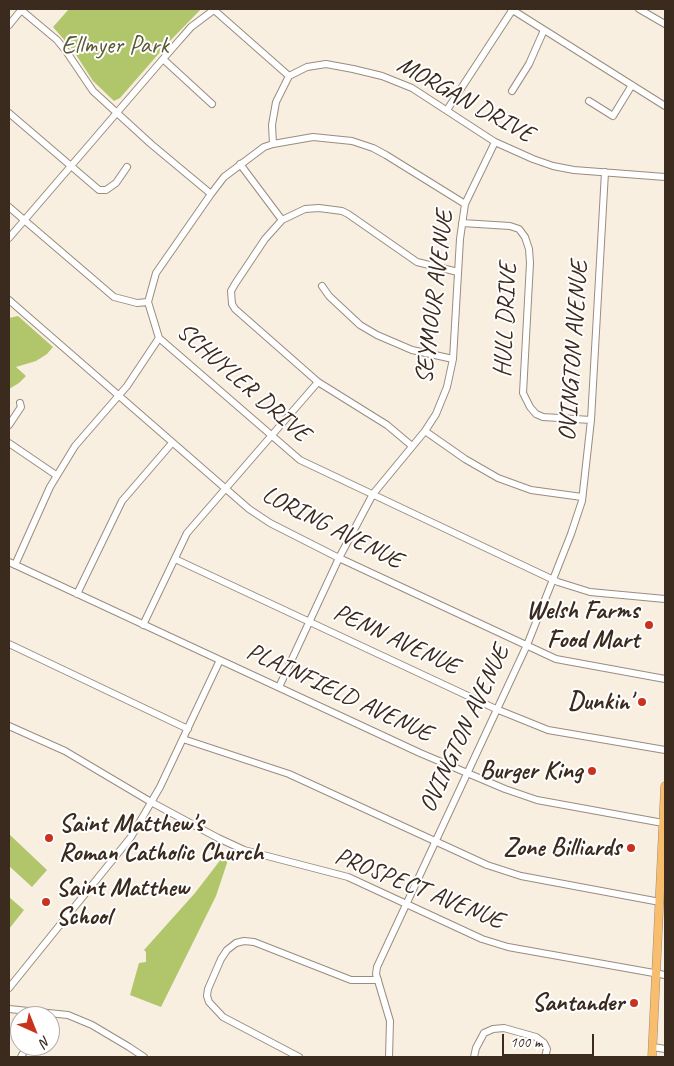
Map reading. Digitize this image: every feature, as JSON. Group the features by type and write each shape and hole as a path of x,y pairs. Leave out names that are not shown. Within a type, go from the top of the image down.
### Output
{"main road":[{"path":"652,1057 661,975 660,902 665,786"}],"street":[{"path":"9,25 21,9 66,50 92,91 211,194"},
{"path":"9,238 191,27 213,9 289,76 276,102 272,125 273,144"},
{"path":"447,110 512,9 665,106"},
{"path":"639,9 665,24"},
{"path":"512,91 529,64 544,30"},
{"path":"163,59 212,104"},
{"name":"MORGAN DRIVE","path":"289,76 307,67 320,64 353,68 382,76 412,88 495,142 553,166 574,170 665,177"},
{"path":"589,101 613,116 632,85"},
{"path":"9,113 101,191 116,183 127,167"},
{"path":"9,207 114,297 137,303 148,302 156,273 224,177 264,147 273,144 313,137 352,141 373,148 386,155 465,204"},
{"name":"SEYMOUR AVENUE","path":"279,687 339,558 373,494 425,431 436,414 448,387 453,359 458,272 465,204 495,142"},
{"path":"240,164 282,220"},
{"name":"OVINGTON AVENUE","path":"390,1057 390,1021 378,980 377,967 527,644 554,580 582,498 592,420 605,172"},
{"path":"412,446 388,425 318,382 235,309 232,304 232,291 265,239 282,220 305,210 324,208 342,211 417,262 458,272"},
{"name":"HULL DRIVE","path":"462,224 510,226 519,229 525,237 530,249 530,263 523,393 530,407 536,414 543,417 592,420"},
{"path":"322,286 329,296 360,325 377,335 412,350 453,359"},
{"name":"LORING AVENUE","path":"9,300 249,509 270,523 339,558 556,658 665,679"},
{"name":"SCHUYLER DRIVE","path":"148,302 159,338 300,460 554,580 590,592 665,599"},
{"path":"12,564 56,475 75,446 127,386 159,338"},
{"path":"143,625 187,533 318,382"},
{"path":"9,425 21,407 20,403"},
{"path":"425,431 465,459 498,478 531,490 582,498"},
{"path":"9,443 56,475"},
{"path":"77,594 122,501 172,443"},
{"name":"PENN AVENUE","path":"175,559 496,709 548,730 665,750"},
{"name":"PLAINFIELD AVENUE","path":"12,564 505,789 537,800 664,823"},
{"path":"9,644 188,729"},
{"path":"9,988 127,842 151,802 220,660"},
{"name":"PROSPECT AVENUE","path":"9,726 64,751 151,802 244,850 348,877 482,939 508,948 661,975"},
{"path":"183,739 289,774 487,865 521,876 660,902"},
{"path":"299,1057 223,1017 209,1002 207,996 208,989 227,950 244,940 254,942 351,980 378,980"},
{"path":"60,1015 68,1015 84,1022 144,1057"},
{"path":"474,1057 476,1048 484,1033 493,1029 504,1028 536,1037 544,1043 547,1049 546,1057"},
{"path":"653,1047 665,1049"}],"green space":[{"name":"Ellmyer Park","path":"69,9 201,9 168,43 120,98 114,101 93,81 73,50 53,27"},
{"path":"18,316 53,347 47,354 36,361 16,367 26,376 9,389 9,318"},
{"path":"9,834 47,870 32,887 9,866"},
{"path":"228,850 231,851 216,896 161,1007 130,995 139,963 146,962 146,952 144,950 195,893"},
{"path":"9,897 24,910 9,929"}],"place":[{"name":"Welsh Farms Food Mart","path":"649,625"},
{"name":"Dunkin'","path":"642,702"},
{"name":"Burger King","path":"592,771"},
{"name":"Saint Matthew's Roman Catholic Church","path":"49,838"},
{"name":"Zone Billiards","path":"631,848"},
{"name":"Saint Matthew School","path":"46,902"},
{"name":"Santander","path":"634,1003"}]}
